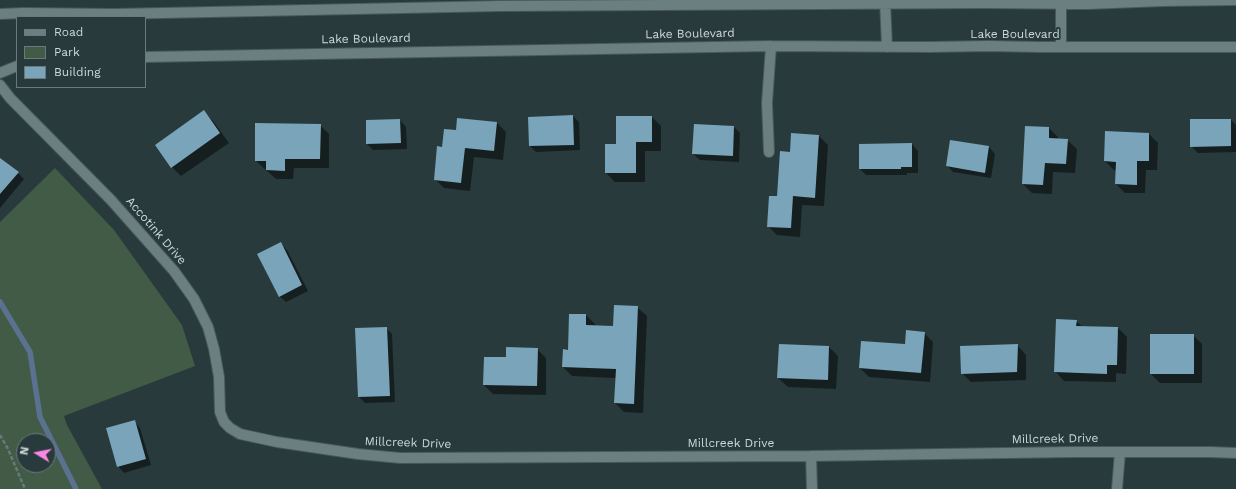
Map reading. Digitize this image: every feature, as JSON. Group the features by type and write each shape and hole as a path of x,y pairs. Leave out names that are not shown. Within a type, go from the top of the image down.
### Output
{"street":[{"path":"0,14 114,14 500,6 885,2 1088,4 1236,0"},
{"path":"885,2 887,47"},
{"path":"1061,4 1061,47"},
{"path":"769,152 767,103 771,46"},
{"name":"Lake Boulevard","path":"146,57 771,46 1236,47"},
{"path":"0,73 16,66"},
{"name":"Accotink Drive","path":"0,85 10,98 111,200 174,271 194,299 208,327 219,377 220,412 224,422 230,428"},
{"name":"Millcreek Drive","path":"230,428 240,434 276,442 358,454 400,458 811,456 1120,452 1236,453"},
{"path":"1117,489 1120,452"},
{"path":"811,456 812,489"}],"path":[{"path":"0,435 8,449 25,489"}],"green space":[{"path":"55,168 114,230 182,325 195,366 64,416 67,425 102,489 0,489 0,222"}],"building":[{"path":"204,110 220,133 171,168 155,145"},
{"path":"573,115 574,145 529,146 528,117"},
{"path":"616,116 652,116 652,142 636,142 636,173 605,173 605,144 616,144"},
{"path":"457,118 497,122 494,151 465,148 461,183 434,180 437,146 442,147 444,129 456,130"},
{"path":"400,119 401,143 366,144 366,120"},
{"path":"1190,119 1231,119 1231,146 1190,147"},
{"path":"255,123 321,124 320,159 285,159 285,171 266,170 266,161 255,161"},
{"path":"694,124 734,126 733,156 692,154"},
{"path":"1025,126 1049,127 1049,138 1068,139 1066,164 1045,163 1043,185 1022,184"},
{"path":"1105,131 1149,133 1149,161 1137,161 1137,185 1115,184 1116,162 1104,161"},
{"path":"791,133 819,135 815,198 793,196 791,228 767,227 769,196 777,196 780,151 790,152"},
{"path":"950,140 989,146 985,173 946,166"},
{"path":"912,143 912,167 901,167 901,169 859,169 859,144"},
{"path":"0,158 19,172 0,194"},
{"path":"281,242 302,285 279,297 257,254"},
{"path":"614,305 638,306 634,404 614,403 616,369 562,367 563,349 568,350 569,314 586,314 586,325 613,326"},
{"path":"1056,319 1077,320 1076,326 1118,327 1117,365 1107,365 1107,374 1054,372"},
{"path":"387,327 390,396 358,397 355,328"},
{"path":"906,330 925,332 921,373 859,368 861,341 905,344"},
{"path":"1150,334 1194,334 1194,374 1150,374"},
{"path":"779,344 829,346 828,380 777,378"},
{"path":"1018,344 1017,372 961,374 960,346"},
{"path":"506,347 538,348 537,386 483,385 484,357 506,357"},
{"path":"135,420 146,459 117,467 106,428"}],"waterway":[{"path":"0,302 30,352 40,417 76,489"}]}
